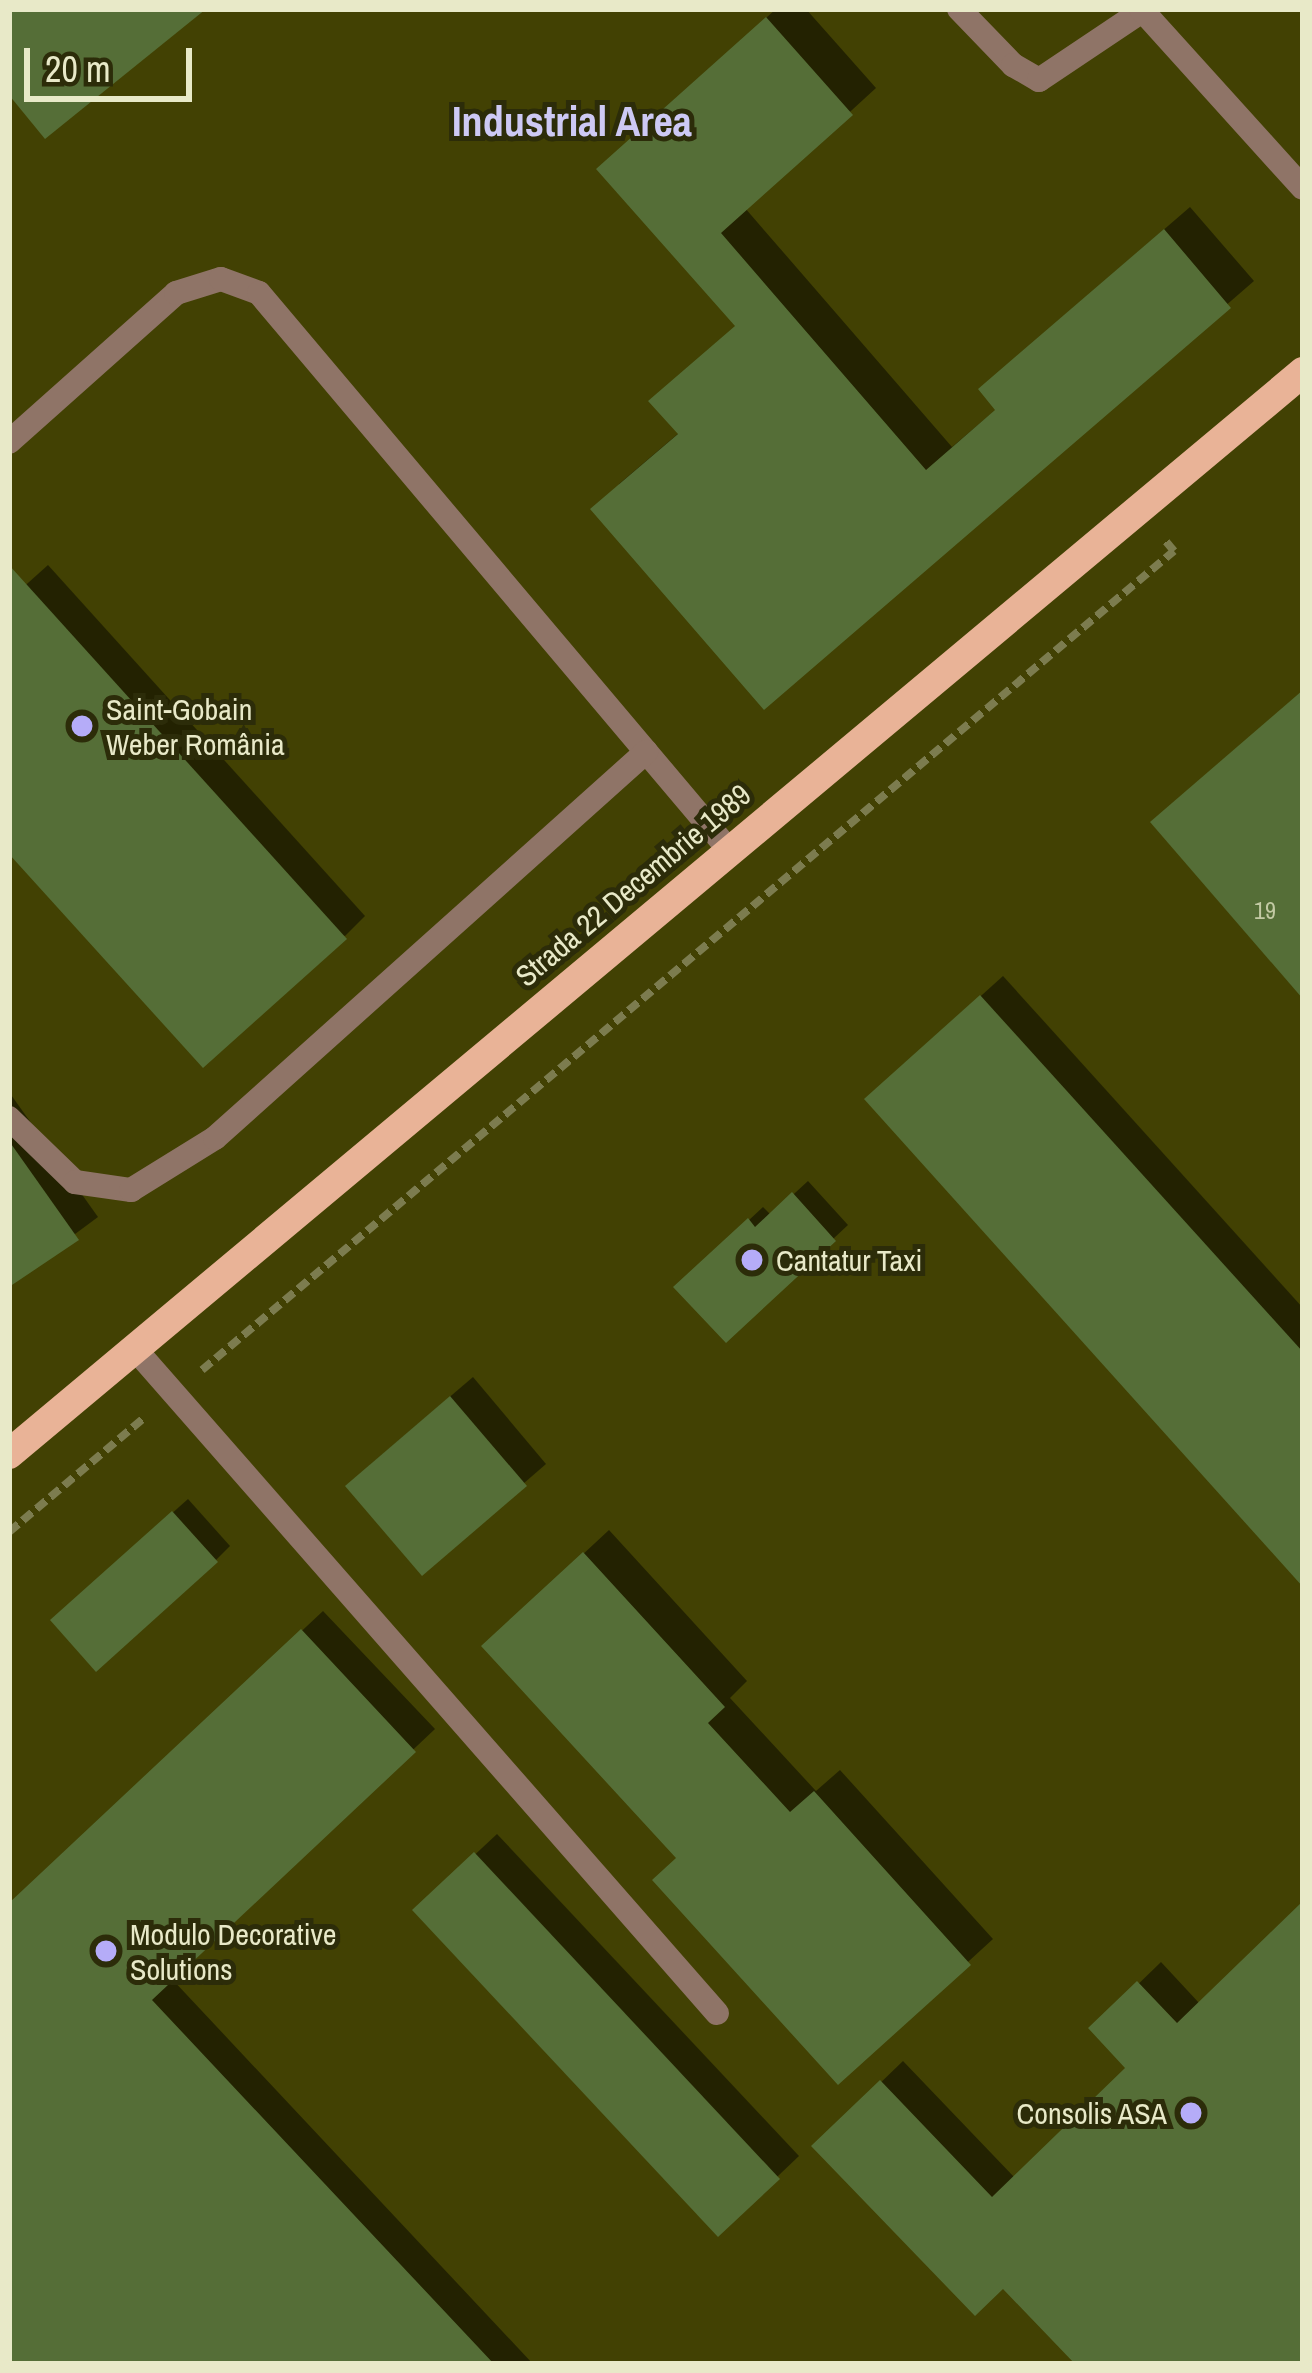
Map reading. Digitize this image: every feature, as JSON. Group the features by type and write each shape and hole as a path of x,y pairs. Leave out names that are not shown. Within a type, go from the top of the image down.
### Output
{"main road":[{"name":"Strada 22 Decembrie 1989","path":"9,1454 1303,372"}],"lane":[{"path":"958,9 1013,65 1039,80 1142,10 1303,188"},
{"path":"9,442 176,293 221,279 259,292 729,850"},
{"path":"9,1118 75,1182 131,1190 215,1138 646,752"},
{"path":"135,1348 718,2013"}],"path":[{"path":"9,1532 1174,551"}],"shaded area":[{"path":"9,9 1303,9 1303,2364 9,2364"}],"building":[{"path":"9,9 206,9 45,139 9,95"},
{"path":"766,17 853,115 721,233 926,470 995,410 978,389 1164,229 1231,308 764,710 590,509 678,434 648,401 735,326 596,169"},
{"name":"Saint-Gobain Weber România","path":"9,565 347,939 203,1068 9,854"},
{"path":"1303,690 1303,999 1150,822"},
{"path":"980,995 1303,1352 1303,1587 864,1099"},
{"path":"9,1141 79,1240 9,1287"},
{"path":"792,1192 836,1241 726,1343 673,1287 748,1218 755,1227"},
{"path":"450,1396 527,1486 422,1576 345,1486"},
{"path":"172,1511 218,1562 96,1672 50,1620"},
{"path":"583,1552 725,1707 708,1723 790,1812 814,1791 971,1965 838,2085 652,1880 676,1858 481,1646"},
{"name":"Modulo Decorative Solutions","path":"301,1629 416,1752 152,2000 494,2364 9,2364 9,1903"},
{"path":"474,1852 780,2179 718,2237 412,1910"},
{"name":"Consolis ASA","path":"1303,1901 1303,2364 1075,2364 1003,2289 975,2316 811,2146 880,2080 992,2197 1125,2068 1088,2028 1137,1981 1177,2023"}],"place":[{"name":"Saint-Gobain Weber România","path":"82,726"},
{"name":"Cantatur Taxi","path":"752,1260"},
{"name":"Modulo Decorative Solutions","path":"106,1951"},
{"name":"Consolis ASA","path":"1191,2113"}],"district":[{"name":"Industrial Area","path":"572,121"}]}
